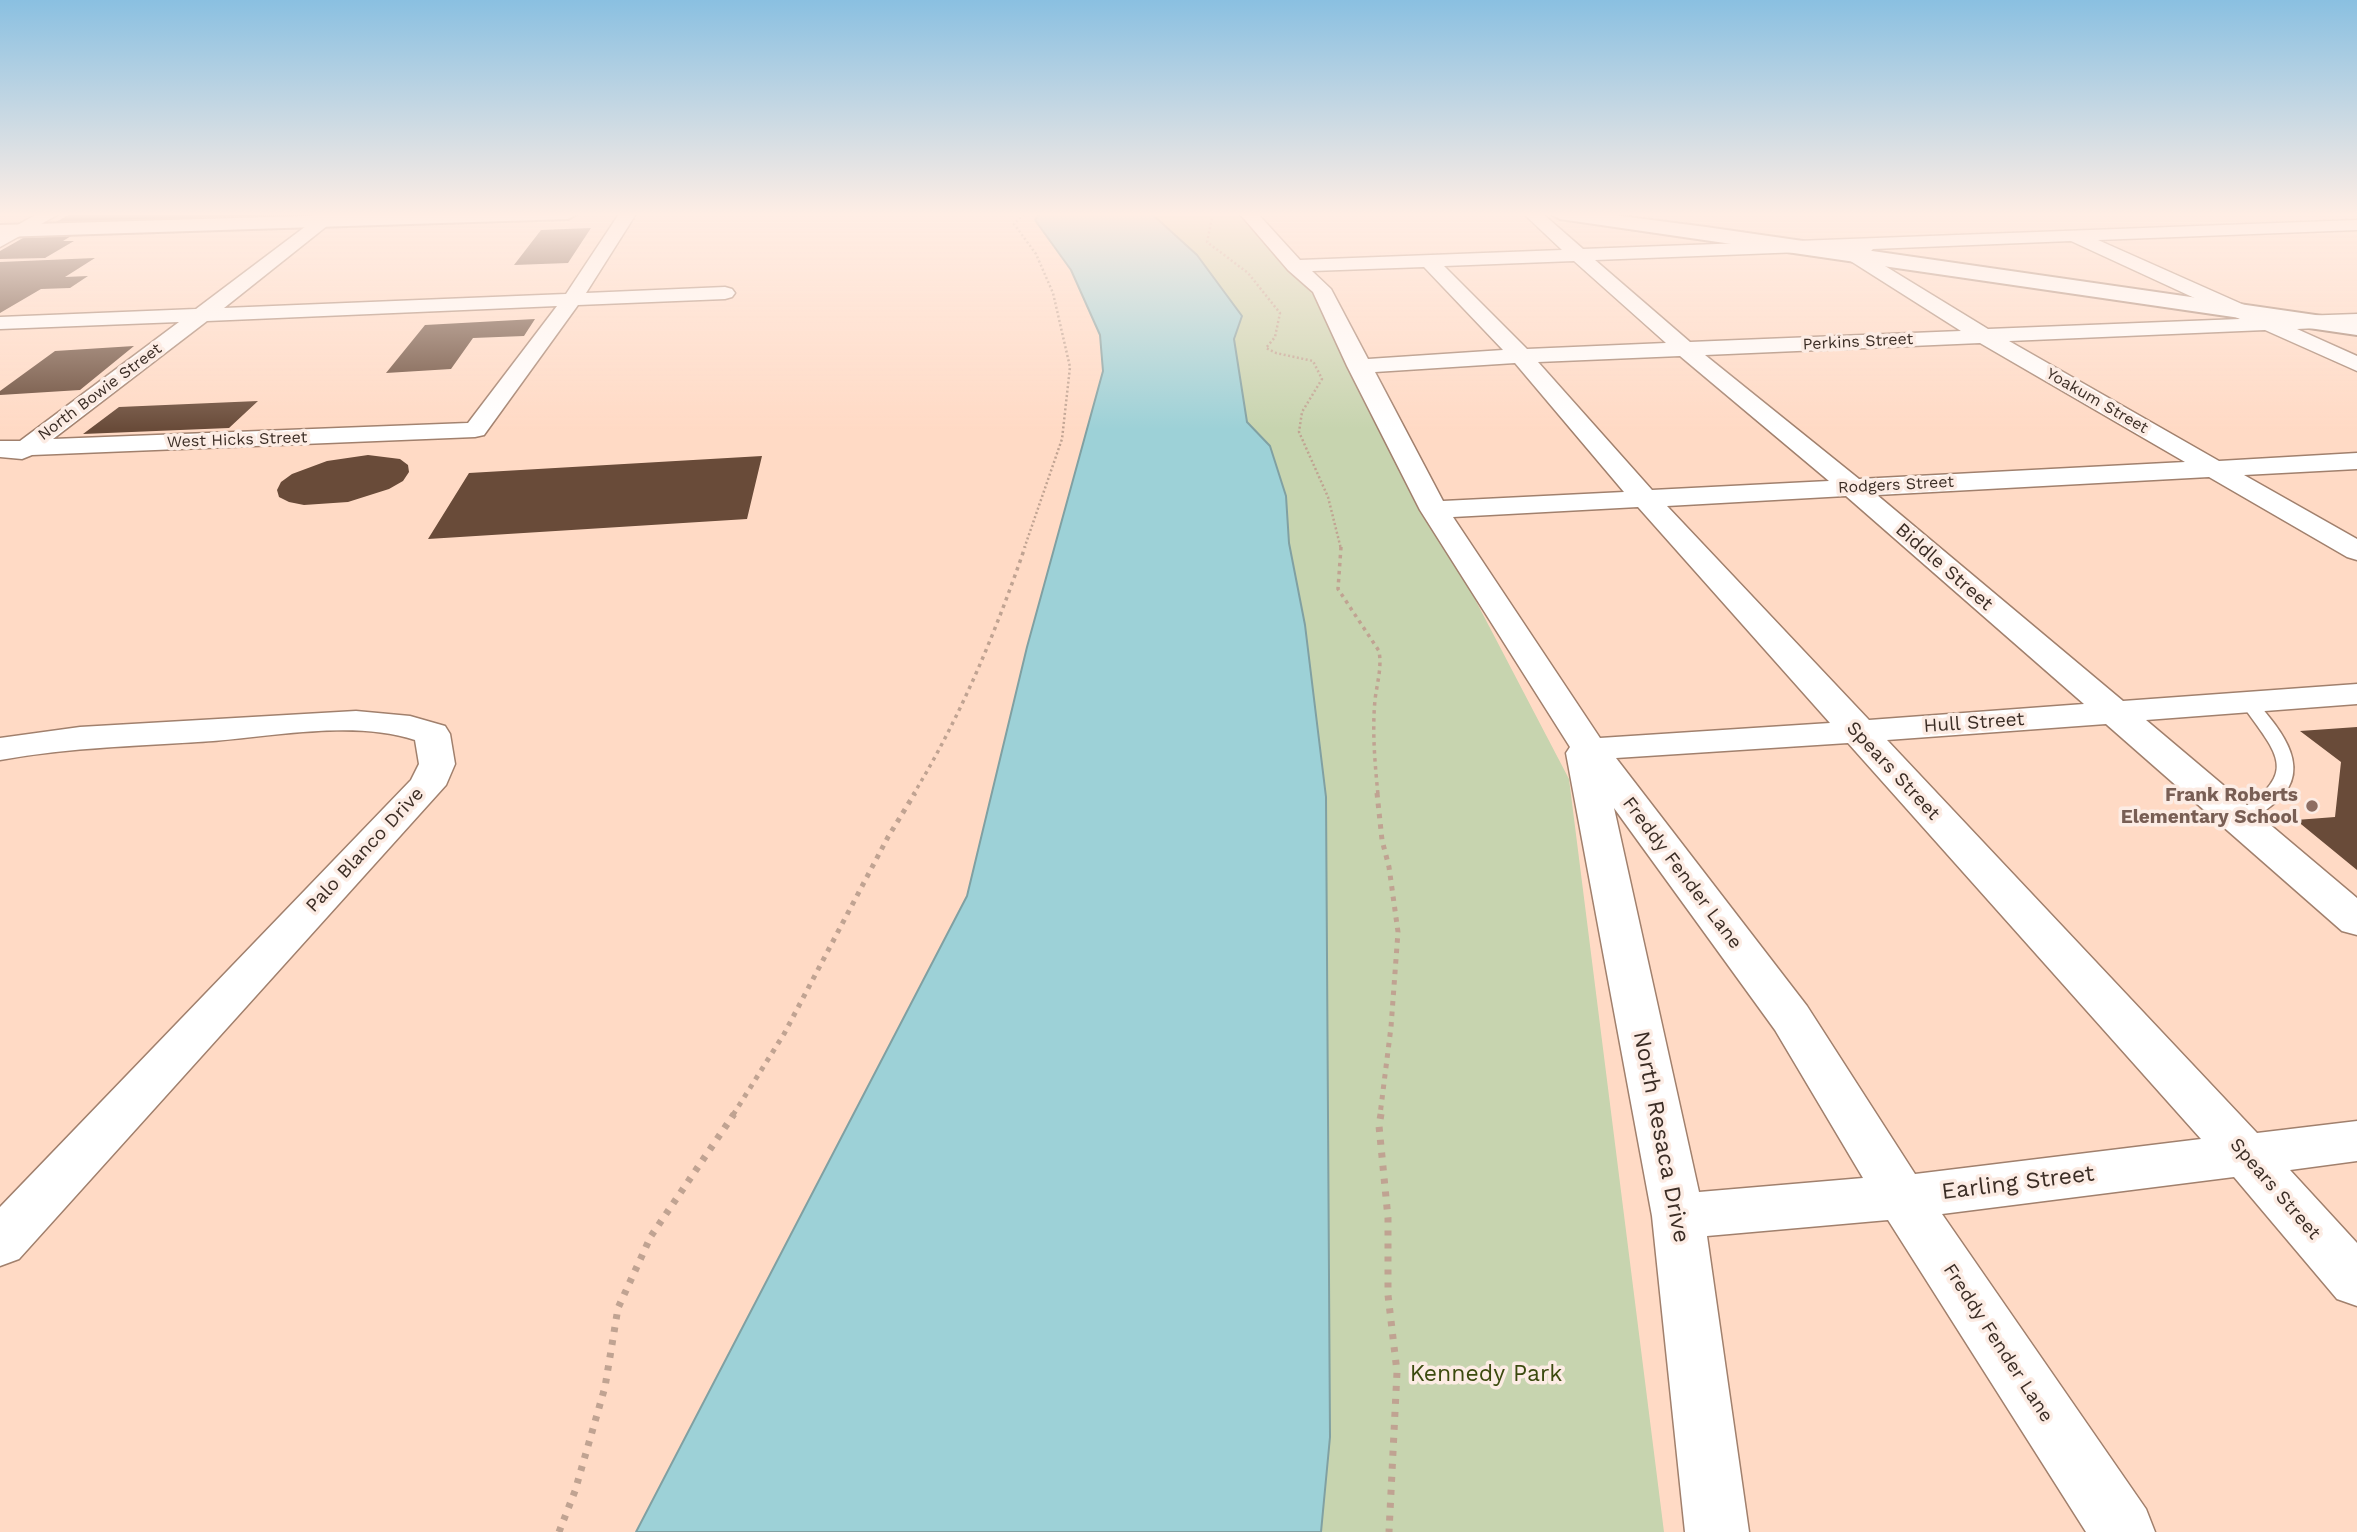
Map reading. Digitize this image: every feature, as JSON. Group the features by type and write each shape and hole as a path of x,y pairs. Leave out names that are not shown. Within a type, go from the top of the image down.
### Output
{"street":[{"name":"North Bowie Street","path":"0,468 240,285"},
{"path":"571,301 581,285"},
{"name":"Freddy Fender Lane","path":"1317,285 1332,306 1358,366 1434,510 1590,749 1791,1018 1902,1197 2123,1532"},
{"name":"Spears Street","path":"1453,285 1521,356 1646,500 2246,1155 2357,1282"},
{"name":"Biddle Street","path":"1613,285 2357,921"},
{"name":"Yoakum Street","path":"1914,285 1984,336 2357,551"},
{"path":"2084,285 2357,328"},
{"path":"2182,285 2357,364"},
{"path":"0,323 725,293"},
{"name":"West Hicks Street","path":"0,449 475,430 571,301"},
{"name":"Perkins Street","path":"1358,366 1521,356 2357,320"},
{"name":"Rodgers Street","path":"1434,510 2357,461"},
{"name":"Hull Street","path":"1590,749 1857,732 2357,694"},
{"name":"Palo Blanco Drive","path":"0,749 106,737 362,721 415,726 432,734 437,764 427,785 0,1243"},
{"name":"North Resaca Drive","path":"1590,749 1584,753 1678,1216 1717,1532"},
{"name":"Earling Street","path":"1678,1216 1902,1197 2357,1141"}],"lane":[{"path":"2238,820 2272,797 2283,782 2286,759 2277,736 2248,702"}],"path":[{"path":"559,1532 575,1491 604,1387 618,1308 651,1236 784,1034 888,837 943,746 967,698 1010,590 1062,439 1070,386 1068,356 1050,285"},
{"path":"1259,285 1280,313 1275,337 1266,348 1312,361 1322,379 1300,415 1298,430 1302,444 1321,480 1340,538 1343,551 1336,578 1338,589 1379,652 1381,663 1374,702 1374,757 1382,840 1389,867 1398,932 1391,1027 1379,1126 1388,1218 1388,1295 1397,1372 1389,1532"}],"green space":[{"name":"Kennedy Park","path":"1219,285 1305,285 1319,301 1569,779 1664,1532 1321,1532 1330,1437 1326,798 1305,625 1289,543 1286,496 1270,446 1247,422 1234,339 1242,316"}],"water":[{"path":"1078,285 1219,285 1242,316 1234,339 1247,422 1270,446 1286,496 1289,543 1305,625 1326,797 1330,1437 1321,1532 636,1532 967,896 1027,647 1103,371 1100,335"}],"building":[{"path":"0,285 74,285 41,289 0,313"},
{"path":"535,319 524,336 473,338 451,369 386,373 425,325"},
{"path":"134,346 80,390 0,395 0,391 55,351"},
{"path":"258,401 229,428 83,434 119,407"},
{"path":"368,455 400,459 408,465 409,472 403,481 389,489 348,502 304,505 279,497 277,490 281,482 292,474 327,461"},
{"path":"762,456 747,519 428,539 469,473"},
{"path":"2357,727 2357,870 2296,820 2335,817 2341,762 2300,731"}],"place":[{"name":"Frank Roberts Elementary School","path":"2312,806"}]}
